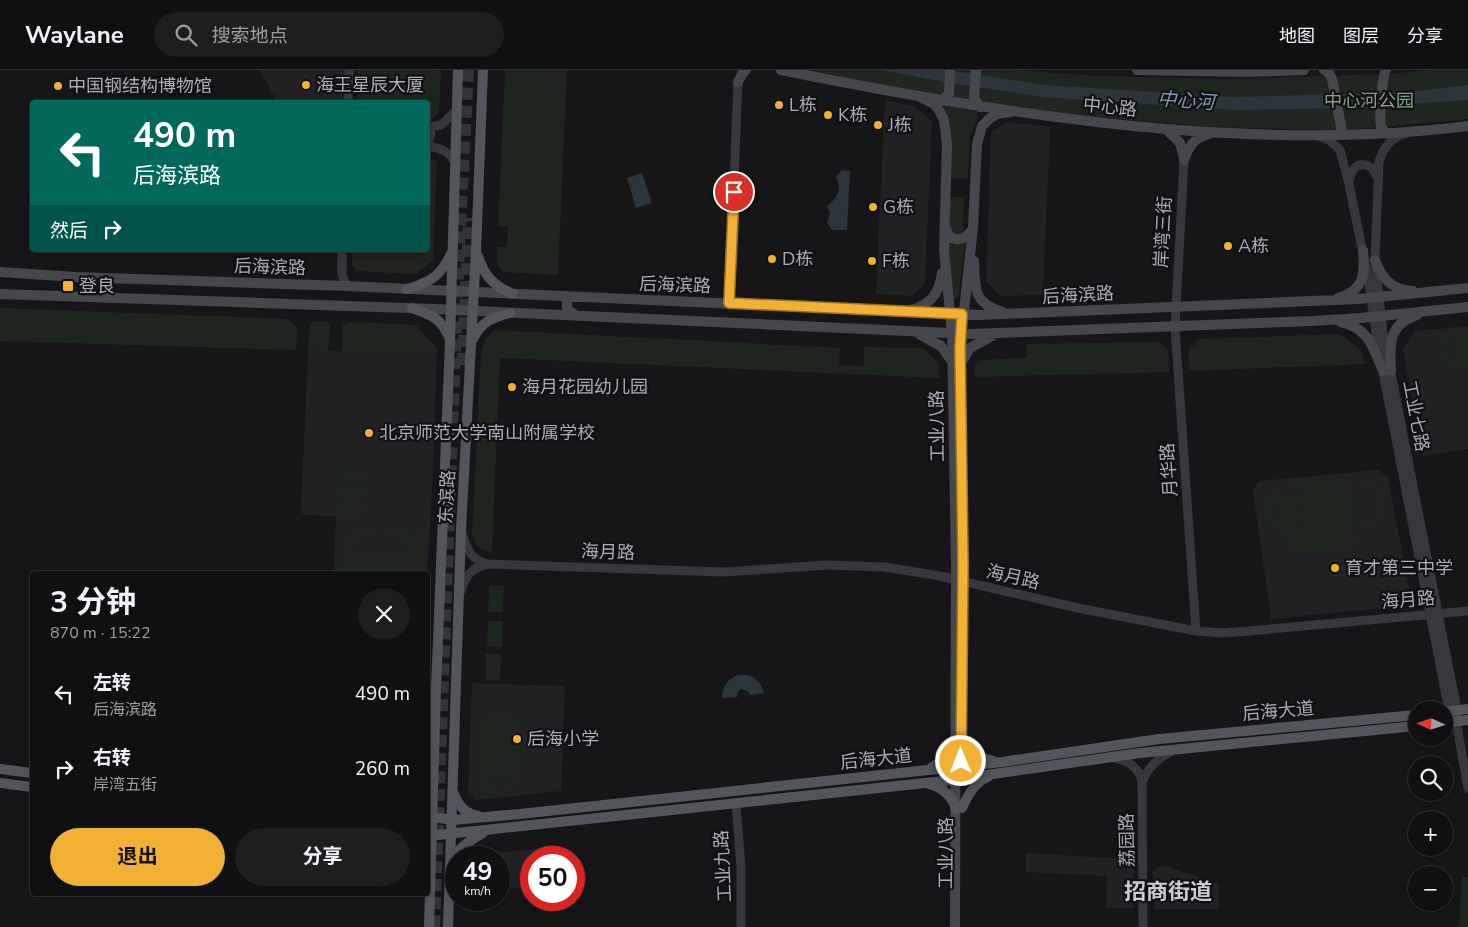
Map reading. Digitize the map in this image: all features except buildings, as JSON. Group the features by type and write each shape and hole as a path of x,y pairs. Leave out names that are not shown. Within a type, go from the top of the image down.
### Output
{"main road":[{"name":"东滨路","path":"430,836 452,291 454,162 458,70"},
{"name":"东滨路","path":"451,846 461,530 476,252 483,70"},
{"path":"736,70 738,82"},
{"path":"738,82 746,70"},
{"name":"中心路","path":"781,70 920,98 945,97 980,107 1011,112 1111,124 1213,133 1316,135 1339,131 1412,132 1468,126"},
{"path":"945,97 950,70"},
{"path":"976,70 974,98 980,107"},
{"path":"1137,70 1247,72 1304,70"},
{"path":"1324,70 1329,73 1332,79 1339,131"},
{"path":"1384,74 1381,127 1387,133"},
{"name":"工业八路","path":"920,98 934,104 939,110 946,130 944,250 950,314 956,333 960,372 958,779 962,927"},
{"name":"工业八路","path":"959,581 952,364 956,333 962,314 973,228 976,156 979,135 982,126 992,116 1011,112"},
{"path":"1165,129 1180,142 1184,160"},
{"path":"1184,160 1195,140 1200,136 1213,133"},
{"path":"945,228 950,237 959,240 967,236 973,228"},
{"path":"973,228 975,286 979,298 990,307 1013,315"},
{"path":"407,289 425,283 437,276 453,249"},
{"path":"902,312 923,306 933,299 941,282 944,250"},
{"path":"1325,301 1341,297 1356,288 1361,282 1364,273 1363,250"},
{"path":"476,252 488,278 499,287 513,294"},
{"path":"1375,260 1383,277 1393,286 1407,290 1432,292"},
{"name":"后海滨路","path":"1,272 21,281 347,286 902,312 1013,315 1325,301 1375,298 1468,288"},
{"path":"21,281 22,293 27,295"},
{"path":"1454,290 1449,300 1450,304 1455,308"},
{"name":"后海滨路","path":"1,294 412,308 912,332 997,334 1327,320 1377,317 1468,307"},
{"path":"566,296 568,309 577,316"},
{"path":"412,308 440,321 450,341"},
{"path":"1387,371 1391,341 1396,328 1413,316 1428,312"},
{"path":"471,344 477,330 487,321 510,314"},
{"path":"1327,320 1351,325 1363,332 1387,371"},
{"path":"912,332 942,346 952,364"},
{"path":"960,372 964,356 970,348 983,339 997,334"},
{"name":"后海大道","path":"430,816 452,820 484,818 1002,762 1137,741 1408,716"},
{"path":"1453,722 1468,720"},
{"name":"后海大道","path":"430,836 924,783 1176,749 1408,727"},
{"path":"922,771 942,762 958,738 969,750 979,757 1002,762"},
{"path":"0,769 30,773"},
{"path":"924,783 942,789 951,796 959,809 977,784 992,774"},
{"path":"0,783 30,787"},
{"path":"430,796 433,788"},
{"path":"453,793 463,810 484,818"},
{"name":"工业八路","path":"955,927 959,809"},
{"path":"463,846 488,830"},
{"name":"东滨路","path":"429,896 429,927"},
{"name":"东滨路","path":"448,927 449,911"}],"street":[{"path":"348,100 349,70"},
{"path":"729,303 738,82"},
{"path":"430,128 441,125 457,110"},
{"name":"工业七路","path":"1412,132 1393,138 1384,148 1379,162 1375,298 1387,371 1468,788"},
{"name":"工业七路","path":"1316,135 1328,140 1340,150 1375,298"},
{"path":"430,146 442,149 450,155 454,162"},
{"name":"岸湾三街","path":"1175,307 1184,160"},
{"path":"1349,184 1350,174 1358,166 1370,166 1374,169 1378,179"},
{"path":"342,252 342,275 347,286"},
{"name":"月华路","path":"1175,307 1196,630"},
{"path":"461,530 467,549 473,557 479,562 488,564"},
{"path":"459,598 468,573 479,566 488,564"},
{"name":"海月路","path":"488,564 724,572 826,565 885,567 959,581 1071,607 1196,630 1223,632 1250,632 1468,611"},
{"path":"1142,782 1146,773 1154,764 1176,749"},
{"path":"1112,757 1129,762 1134,766 1140,774 1142,782"},
{"name":"荔园路","path":"1142,782 1143,927"},
{"name":"工业九路","path":"736,804 741,867 741,927"}],"shaded area":[{"name":"海王星辰大厦","path":"260,70 344,70 342,100 276,100"},
{"path":"885,100 914,106 932,121 925,283 913,296 876,294"},
{"path":"1007,122 1050,127 1043,295 1001,296 986,281 991,132"},
{"path":"1468,326 1468,449 1423,456 1403,349 1415,331"},
{"name":"北京师范大学南山附属学校","path":"308,350 437,356 427,571 334,571 336,518 334,516 304,515 301,511"},
{"name":"育才第三中学","path":"1378,470 1388,477 1411,598 1404,606 1271,619 1253,491 1259,481"},
{"name":"后海小学","path":"472,683 565,686 561,791 477,800 468,791"},
{"path":"520,850 520,888 510,889 510,852"},
{"path":"1026,853 1125,859 1131,864 1133,870 1133,908 1106,908 1107,876 1026,872"},
{"path":"1162,865 1218,882 1219,909 1155,909 1155,887 1152,872"}],"green space":[{"path":"358,70 438,70 441,72 439,112 433,118 430,117 430,100 357,100"},
{"path":"505,70 567,70 558,275 503,272 497,265 497,247 507,247 508,227 498,226"},
{"name":"中心河公园","path":"809,70 1019,70 1096,76 1225,79 1468,70 1468,119 1374,128 1328,130 1215,127 1014,108 881,85"},
{"path":"945,106 977,111 978,117 970,136 968,179 949,178 950,124 943,109"},
{"path":"430,157 437,162 433,260 416,274 356,271 352,265 352,252 430,252"},
{"path":"950,197 964,197 963,231 961,235 949,232"},
{"path":"966,239 958,299 953,299 948,241"},
{"path":"0,308 288,319 297,327 296,350 0,341"},
{"path":"314,321 326,321 330,325 328,351 308,350 309,327"},
{"path":"349,322 416,325 437,349 437,356 342,352 343,325"},
{"path":"1468,329 1468,367 1454,367 1442,362 1437,353 1441,338 1427,339 1426,333","holes":["1455,336 1457,363 1448,360 1443,351 1446,341"]},
{"path":"495,330 840,348 839,365 864,366 864,347 923,348 939,364 939,378 500,358 492,552 479,547 472,535 481,352 485,339"},
{"path":"1340,334 1361,350 1365,364 1189,371 1188,350 1200,339"},
{"path":"1159,342 1168,349 1170,372 974,377 975,365 981,360 1026,358 1027,344"},
{"path":"341,469 367,470 366,484 340,483"},
{"path":"1361,477 1371,480 1383,491 1385,507 1377,522 1369,528 1297,536 1280,534 1268,522 1265,514 1265,505 1272,492 1286,485","holes":["1348,484 1367,484 1374,489 1378,495 1379,502 1378,510 1373,517 1365,522 1353,525","1301,489 1305,529 1284,530 1279,528 1270,515 1272,501 1275,497 1277,510 1301,508 1300,494 1276,496 1281,492"]},
{"path":"340,487 366,488 365,501 340,500"},
{"path":"339,504 365,505 364,519 339,518"},
{"path":"1301,510 1302,523 1278,526 1277,512"},
{"path":"376,524 388,525 408,534 416,542 417,527 426,528 423,571 340,571 343,547 351,535","holes":["376,531 389,532 404,540 415,556 347,553 358,538"]},
{"path":"1357,533 1358,548 1287,554 1286,540"},
{"path":"489,586 504,586 503,612 488,612"},
{"path":"488,621 503,621 502,647 487,646"},
{"path":"486,654 501,654 500,680 486,680"},
{"path":"502,710 515,716 520,722 522,729 521,769 515,787 509,793 498,796 487,793 481,786 479,754 483,721 494,712","holes":["500,716 510,720 515,730 512,781 504,789 497,790 490,786 485,777 487,729 493,719"]},
{"path":"491,722 512,723 512,730 500,730 514,731 512,777 486,776 488,730 491,730"},
{"path":"1462,876 1468,877 1468,927 1459,927"}],"water":[{"name":"中心河","path":"881,70 948,70 1045,85 1234,97 1408,92 1468,85 1468,100 1349,108 1236,110 1043,97"},
{"path":"842,170 850,171 847,230 832,230 827,223 830,213 827,206 838,193 839,185 836,177"},
{"path":"642,173 652,203 636,208 627,178"},
{"path":"738,675 748,675 755,678 761,684 764,693 750,695 748,691 741,689 737,697 722,698 726,684"}],"tunnel":[{"path":"434,927 458,269 468,70"},
{"path":"463,365 469,218"}],"place":[{"name":"海王星辰大厦","path":"306,85"},
{"name":"中国钢结构博物馆","path":"58,86"},
{"name":"L栋","path":"779,105"},
{"name":"K栋","path":"828,115"},
{"name":"J栋","path":"878,125"},
{"name":"G栋","path":"873,207"},
{"name":"A栋","path":"1228,246"},
{"name":"D栋","path":"772,259"},
{"name":"F栋","path":"872,261"},
{"name":"登良","path":"68,286"},
{"name":"海月花园幼儿园","path":"512,387"},
{"name":"北京师范大学南山附属学校","path":"369,433"},
{"name":"育才第三中学","path":"1335,568"},
{"name":"后海小学","path":"517,739"}],"district":[{"name":"招商街道","path":"1168,891"}],"route":[{"path":"734,192 729,303 962,314 960,348 963,565 961,761"}]}
